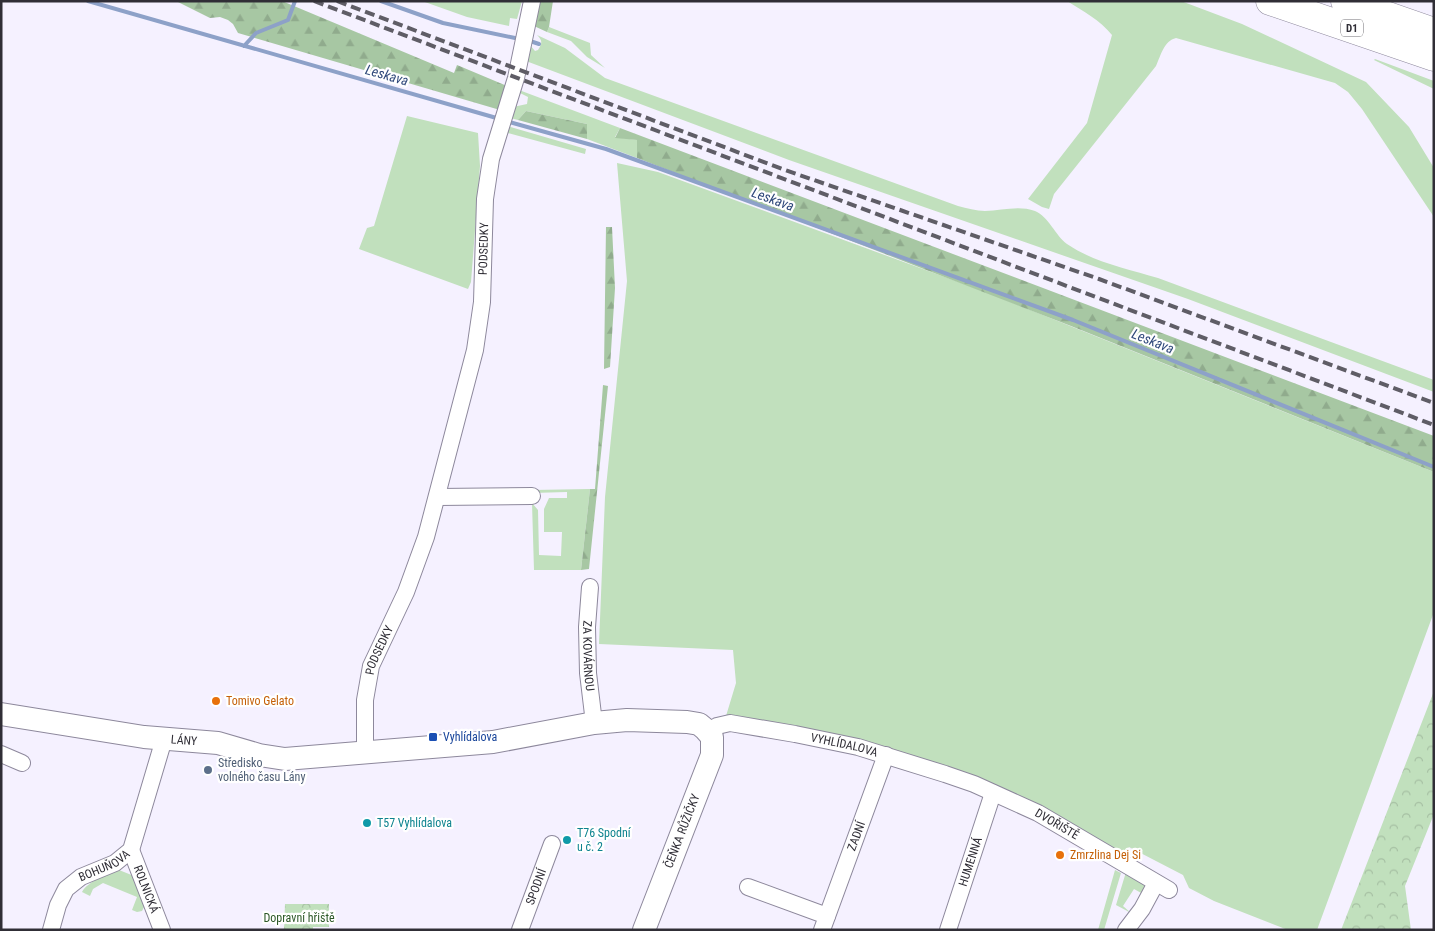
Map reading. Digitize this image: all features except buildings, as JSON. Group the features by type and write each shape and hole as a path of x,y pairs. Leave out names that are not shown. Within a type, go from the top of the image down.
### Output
{"highway":[{"name":"D1","path":"1270,1 1434,58"},
{"name":"D1","path":"1345,1 1434,32"}],"street":[{"name":"PODSEDKY","path":"366,752 364,700 371,666 406,592 428,532 475,350 482,302 485,199 491,159 518,70 532,1"},
{"path":"438,497 532,496"},
{"name":"ZA KOVÁRNOU","path":"590,587 587,627 588,673 594,724"},
{"name":"LÁNY","path":"1,714 144,737 218,743 259,755 285,758 366,752"},
{"path":"366,752 494,742 627,720 687,722 698,724 708,732"},
{"name":"VYHLÍDALOVA","path":"708,732 717,726 730,723 825,740 886,755 946,774 994,793"},
{"name":"ČEŇKA RŮŽIČKY","path":"644,930 710,762 713,743 708,732"},
{"name":"BOHUŇOVA","path":"51,930 58,905 66,889 81,877 114,863 131,850 164,739"},
{"path":"1,754 22,763"},
{"name":"ZADNÍ","path":"748,887 824,923 886,755"},
{"name":"DVOŘIŠTĚ","path":"994,793 1038,813 1162,887 1126,930"},
{"name":"HUMENNÁ","path":"948,930 994,793"},
{"name":"SPODNÍ","path":"520,930 552,844"},
{"name":"ROLNICKÁ","path":"131,850 162,930"}],"green space":[{"path":"176,1 282,1 454,73 457,65 507,86 500,110 238,33 233,24 228,20 220,17 210,18"},
{"path":"422,1 522,1 517,19 510,18 509,26 467,17"},
{"path":"540,1 553,1 547,32 534,26"},
{"path":"1067,1 1181,1 1242,24 1366,82 1409,127 1434,168 1434,217 1362,109 1348,92 1335,83 1176,38 1166,45 1156,66 1054,194 1049,209 1028,199 1087,123 1112,35 1097,20"},
{"path":"549,27 590,43 591,55 605,68 587,57 571,41 547,32"},
{"path":"537,35 565,48 605,78 958,206 982,211 1016,208 1035,211 1044,217 1067,244 1088,256 1158,278 1434,380 1434,392 1188,299 789,160 526,61 530,45 535,51 540,46 541,41"},
{"path":"1374,60 1434,81 1434,89"},
{"path":"519,90 620,128 615,137 637,140 637,158 587,139 587,124 526,111 518,120 510,118 513,107 527,104 528,97 518,92"},
{"path":"526,111 587,124 587,139 518,120"},
{"path":"407,116 478,133 480,166 471,282 468,289 359,249 367,228 374,226"},
{"path":"507,126 586,149 585,154 504,132"},
{"path":"620,128 1434,436 1434,472 1071,326 637,158 637,140 615,138"},
{"path":"617,163 658,172 983,291 1434,472 1434,612 1317,930 1288,930 1214,901 1189,888 1183,875 1129,847 1122,856 1034,806 726,716 736,683 733,650 599,644 605,497 627,281"},
{"path":"606,227 612,227 615,288 610,367 604,369"},
{"path":"603,385 608,386 589,569 581,570 590,489 595,489"},
{"path":"590,489 581,570 534,570 532,503 538,510 539,555 561,556 562,532 544,532 544,509 549,498 567,498 567,492 532,493 532,490"},
{"path":"1434,691 1434,814 1405,886 1411,930 1341,930"},
{"path":"119,870 134,876 145,905 142,911 132,910 137,897 103,883 93,889 90,896 82,892 93,882"},
{"path":"1115,870 1121,873 1104,930 1098,930"},
{"path":"1126,872 1144,883 1145,889 1143,894 1134,889 1123,906 1131,913 1116,905"},
{"name":"Dopravní hřiště","path":"285,904 329,904 329,927 313,927 313,930 284,930"}],"waterway":[{"name":"Leskava","path":"88,1 500,119"},
{"path":"244,46 256,33 288,20 295,1"},
{"path":"381,1 443,23 515,38"},
{"path":"533,42 539,44"},
{"name":"Leskava","path":"506,121 606,149 1073,320 1434,467"}],"railway":[{"path":"314,1 1434,425"},
{"path":"337,1 785,170 1099,279 1434,403"}],"place":[{"name":"Tomivo Gelato","path":"216,701"},
{"name":"Vyhlídalova","path":"433,737"},
{"name":"Středisko volného času Lány","path":"208,770"},
{"name":"T57 Vyhlídalova","path":"367,823"},
{"name":"T76 Spodní u č. 2","path":"567,840"},
{"name":"Zmrzlina Dej Si","path":"1060,855"}]}
